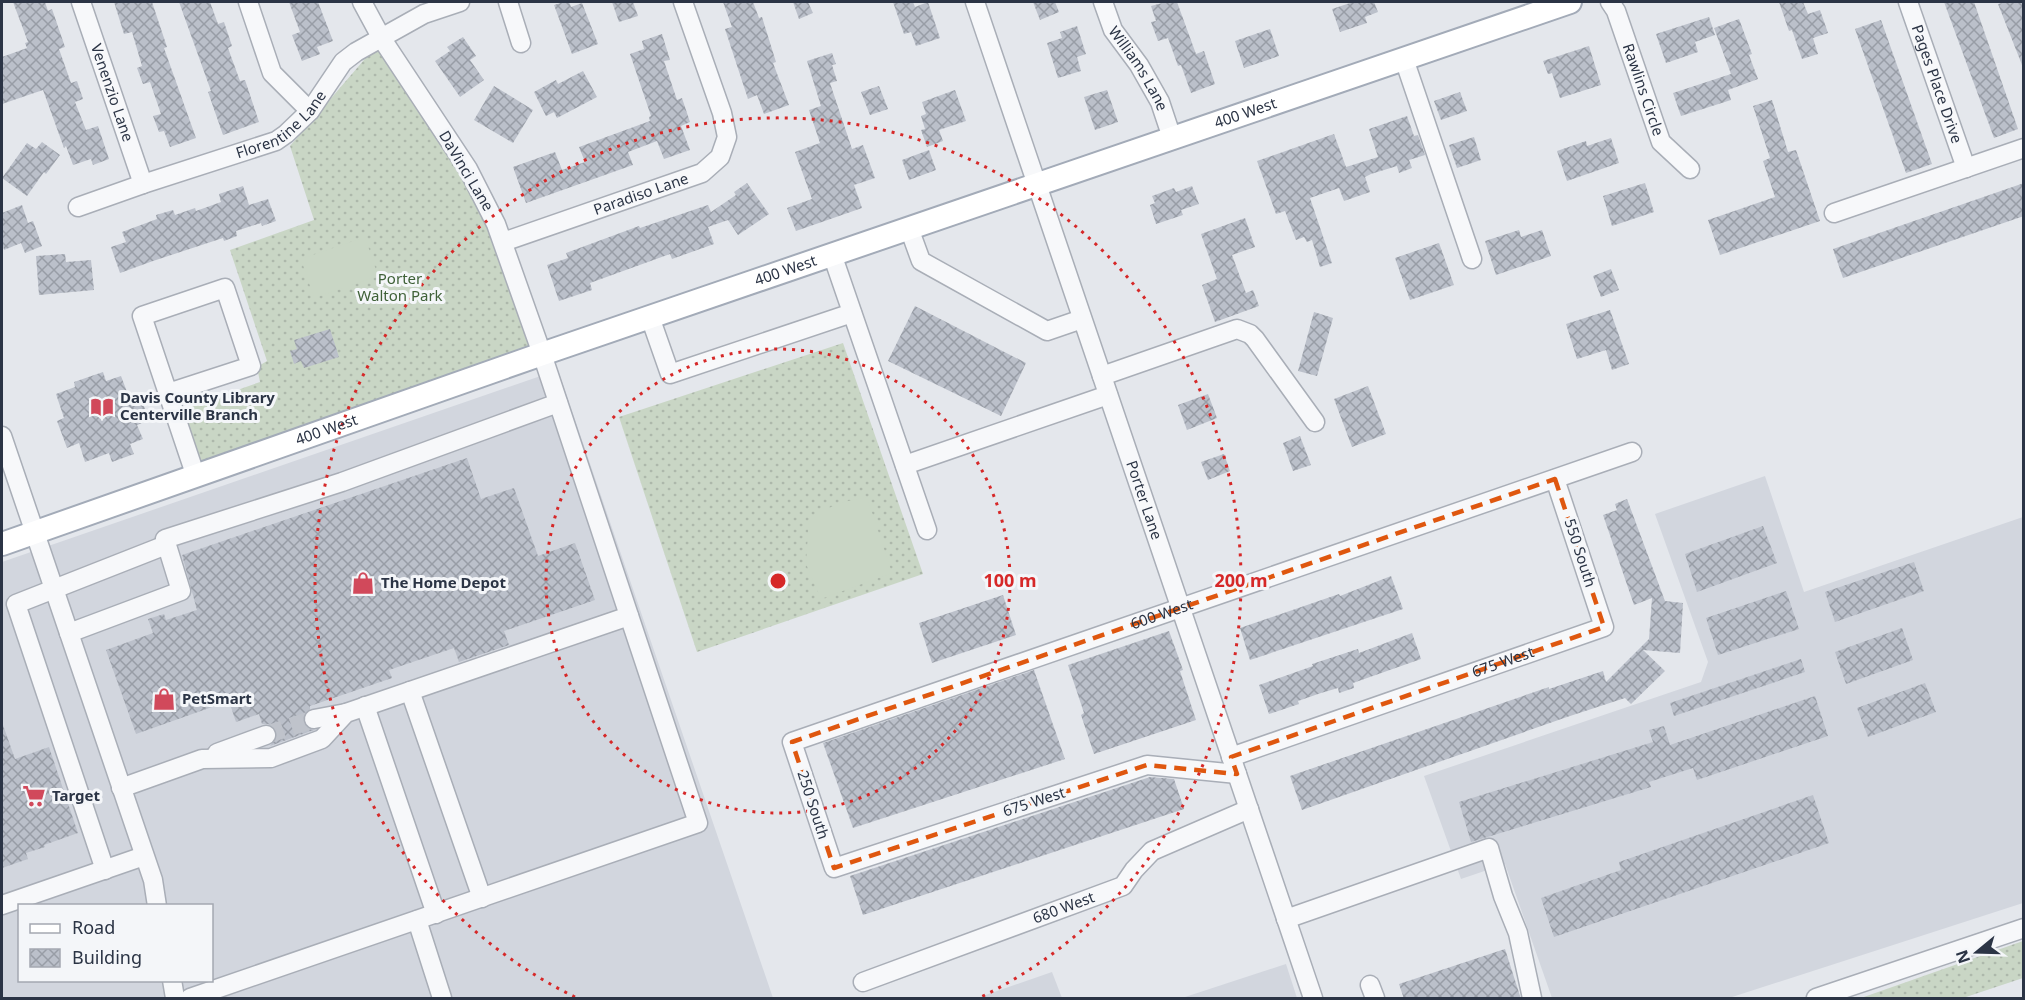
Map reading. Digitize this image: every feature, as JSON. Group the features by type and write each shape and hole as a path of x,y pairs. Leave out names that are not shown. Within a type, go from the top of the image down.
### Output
{"main road":[{"name":"400 West","path":"2,544 650,316 1570,2"}],"street":[{"name":"Venenzio Lane","path":"81,2 143,184"},
{"path":"248,2 272,73 310,111"},
{"name":"DaVinci Lane","path":"362,2 382,39 468,169 489,207 542,354 698,823 482,898"},
{"name":"Florentine Lane","path":"78,207 276,141 310,111 343,62 356,52 424,14 460,2"},
{"path":"508,2 521,43"},
{"name":"Paradiso Lane","path":"503,242 702,173 720,157 727,137 722,113 683,2"},
{"name":"Porter Lane","path":"975,2 1313,999"},
{"name":"Williams Lane","path":"1103,2 1113,30 1138,65 1160,102 1172,138"},
{"name":"Rawlins Circle","path":"1610,2 1616,11 1661,142 1690,169"},
{"name":"Pages Place Drive","path":"1908,2 1966,168"},
{"path":"1404,59 1472,259"},
{"path":"1834,213 2024,148"},
{"path":"909,228 921,261 1047,331 1082,319"},
{"path":"832,254 927,530"},
{"path":"168,393 251,366 225,288 142,316 196,477"},
{"path":"650,316 670,374 852,314"},
{"path":"1102,376 1238,329 1255,339 1315,422"},
{"path":"905,465 1108,395"},
{"path":"69,633 182,591 165,539 342,482 558,403"},
{"path":"2,436 153,880 158,904"},
{"name":"600 West","path":"792,741 1632,452"},
{"name":"550 South","path":"1555,479 1604,627"},
{"path":"105,870 9,604 166,545"},
{"path":"314,719 346,713 629,616"},
{"name":"675 West","path":"834,868 1148,765 1234,766 1604,627"},
{"path":"190,999 482,898 411,691"},
{"path":"365,706 436,914"},
{"path":"202,759 271,758 322,739 346,713"},
{"path":"121,788 266,735"},
{"name":"250 South","path":"792,741 834,868"},
{"name":"680 West","path":"863,981 1123,886 1152,851 1249,809"},
{"path":"1286,919 1489,848 1503,896 1518,933 1532,999"},
{"path":"2,905 144,856"},
{"path":"417,920 442,999"},
{"path":"1816,999 2024,928"},
{"path":"172,982 175,999"}],"highlighted area":[{"path":"1555,479 1604,627 1231,757 1237,774 1147,765 834,868 792,742"}],"shaded area":[{"path":"558,370 773,998 2,998 2,562"},
{"path":"1765,476 1804,592 2023,517 2023,903 1729,998 1552,998 1505,864 1461,879 1424,776 1701,682 1708,662 1655,514"},
{"path":"1286,964 1297,998 1182,998"},
{"path":"1052,972 1062,998 977,998"}],"green space":[{"name":"Porter Walton Park","path":"382,39 468,169 542,354 204,474 183,409 260,382 257,367 267,361 230,250 314,220 290,146"},
{"path":"365,237 378,276 314,298 301,259"},
{"path":"843,343 923,574 697,652 619,417"},
{"path":"867,497 892,573 821,599 806,564 809,518 839,503"},
{"path":"2023,941 2023,978 1963,998 1861,998"}],"building":[{"path":"13,2 45,2 48,11 52,9 65,47 59,49 71,83 77,81 83,99 75,102 86,130 98,126 109,159 93,165 91,159 73,165 66,146 64,148 43,90 2,104 2,57 27,48 25,43 28,42"},
{"path":"114,2 152,2 167,47 164,48 196,138 170,147 164,131 159,132 153,116 161,114 150,82 143,84 137,68 142,66 132,32 124,34"},
{"path":"179,2 210,2 218,24 224,22 232,46 228,48 240,81 245,80 259,122 223,135 208,92 211,91"},
{"path":"289,2 318,2 333,41 317,47 320,54 302,61 292,35 300,32"},
{"path":"569,2 571,7 582,3 598,44 572,54 554,5"},
{"path":"612,2 633,2 638,16 619,22"},
{"path":"723,2 753,2 759,18 762,17 776,62 773,63 789,105 764,114 757,95 748,99 725,29 732,27"},
{"path":"793,2 808,2 813,13 799,19"},
{"path":"893,2 913,2 915,7 928,2 940,38 916,46 911,32 904,34"},
{"path":"1033,2 1055,2 1059,12 1040,20"},
{"path":"1177,2 1196,54 1204,51 1215,84 1191,93 1168,38 1158,41 1151,22 1156,21 1151,6"},
{"path":"1353,2 1374,2 1378,12 1365,17 1367,23 1340,32 1332,9"},
{"path":"1779,2 1803,2 1808,14 1820,10 1828,33 1813,38 1818,54 1802,59"},
{"path":"1944,2 1974,2 2018,129 1994,138"},
{"path":"2024,2 2024,70 1998,4"},
{"path":"1709,17 1715,35 1695,42 1698,52 1666,63 1656,34"},
{"path":"1739,19 1752,54 1749,55 1758,79 1728,90 1731,100 1681,116 1673,93 1731,74 1714,28"},
{"path":"1881,20 1932,164 1906,173 1855,29"},
{"path":"1077,26 1086,54 1077,57 1081,71 1058,78 1047,43 1062,38 1060,32"},
{"path":"1270,29 1279,56 1244,68 1235,41"},
{"path":"662,34 670,60 664,61 677,100 682,98 690,122 681,126 690,150 664,159 657,141 628,152 633,165 526,203 513,167 555,152 562,170 585,162 579,147 650,121 651,116 630,54 644,49 642,41"},
{"path":"463,37 476,56 470,60 484,80 460,97 435,61 450,51 447,47"},
{"path":"1589,46 1601,85 1560,98 1552,73 1548,74 1543,61"},
{"path":"832,53 836,64 832,65 837,81 830,83 852,149 863,145 875,178 854,185 862,208 796,231 787,208 812,199 795,152 820,143 809,110 821,106 807,61"},
{"path":"583,71 597,97 557,118 554,112 546,116 534,92 556,80 558,84"},
{"path":"494,86 533,110 513,143 474,120"},
{"path":"879,86 888,109 870,115 861,92"},
{"path":"955,90 966,121 939,130 943,141 927,147 921,130 925,129 921,116 926,114 922,102"},
{"path":"1107,90 1118,122 1095,130 1084,97"},
{"path":"1460,92 1467,111 1441,120 1434,101"},
{"path":"1772,100 1788,152 1796,150 1820,221 1720,255 1708,220 1775,197 1763,161 1770,158 1753,106"},
{"path":"1407,116 1414,136 1418,135 1425,155 1409,160 1412,168 1399,173 1397,166 1371,174 1365,177 1370,192 1344,201 1339,188 1310,198 1332,263 1320,267 1312,240 1307,242 1304,237 1296,240 1285,211 1276,214 1257,161 1334,134 1346,167 1378,157 1369,129"},
{"path":"1474,137 1481,160 1457,168 1449,145"},
{"path":"1611,138 1619,163 1567,181 1557,151 1586,141 1587,146"},
{"path":"42,142 60,155 46,174 44,172 27,196 2,178 27,143 36,149"},
{"path":"929,150 936,170 909,180 902,160"},
{"path":"747,183 769,214 738,235 728,220 708,227 714,244 672,259 670,254 590,283 592,290 559,301 547,265 568,258 566,253 639,226 640,228 708,205 711,212 736,195 734,192"},
{"path":"1645,183 1654,212 1612,226 1603,196"},
{"path":"2024,183 2024,216 1843,278 1833,249"},
{"path":"243,186 249,205 268,199 276,221 236,231 237,236 224,241 223,238 120,273 111,247 126,242 122,232 157,219 156,215 173,210 175,215 195,208 196,211 221,202 219,194"},
{"path":"1192,186 1199,204 1181,210 1183,215 1156,224 1150,205 1155,203 1152,196 1174,188 1176,192"},
{"path":"22,205 28,223 33,221 42,246 25,253 21,243 4,250 2,213"},
{"path":"1245,218 1255,247 1232,255 1246,293 1253,290 1259,306 1215,322 1202,285 1217,279 1201,234"},
{"path":"1519,230 1521,237 1542,230 1551,256 1496,275 1485,241"},
{"path":"1439,243 1454,285 1410,300 1395,258"},
{"path":"65,254 66,262 91,260 94,290 39,295 36,256"},
{"path":"1611,269 1619,290 1601,297 1593,276"},
{"path":"915,306 1026,363 1001,416 888,361"},
{"path":"1610,310 1629,364 1612,370 1606,350 1577,359 1566,324"},
{"path":"1314,312 1333,318 1317,376 1298,371"},
{"path":"330,329 339,357 304,368 301,361 294,364 290,351 297,349 294,340"},
{"name":"Davis County Library Centerville Branch","path":"103,372 106,381 121,376 129,397 139,393 149,420 137,425 143,439 130,444 134,454 112,462 109,453 85,462 79,443 67,448 57,421 64,418 56,394 75,387 74,382"},
{"path":"1368,386 1386,434 1352,447 1334,399"},
{"path":"1208,394 1217,418 1187,430 1178,405"},
{"path":"1300,436 1311,465 1293,471 1283,443"},
{"path":"1224,454 1230,471 1208,480 1201,462"},
{"name":"The Home Depot","path":"467,458 481,499 514,488 538,556 575,543 595,600 504,631 509,645 459,662 454,648 389,670 392,678 310,706 303,720 306,727 314,730 270,746 277,737 274,727 262,724 259,714 236,722 229,701 136,734 106,650 153,633 148,619 164,614 166,620 197,610 182,555"},
{"path":"1627,499 1665,601 1683,603 1680,653 1643,650 1665,671 1631,704 1625,698 1302,810 1290,776 1549,687 1549,689 1603,671 1606,682 1649,639 1652,598 1634,605 1603,515 1617,510 1615,504"},
{"path":"1763,526 1777,563 1697,592 1685,554"},
{"path":"1914,562 1924,591 1835,622 1825,592"},
{"path":"1391,576 1403,609 1250,660 1240,628 1339,594 1340,596"},
{"path":"1786,591 1799,629 1718,655 1706,618"},
{"path":"1003,595 1016,635 932,663 919,623"},
{"path":"1902,628 1913,660 1846,684 1835,652"},
{"path":"1169,631 1183,670 1180,671 1196,720 1094,754 1081,715 1084,713 1068,665"},
{"path":"1412,633 1421,659 1353,683 1354,688 1339,693 1338,688 1321,693 1298,701 1299,704 1269,714 1259,685 1313,666 1312,664 1358,649 1359,653"},
{"path":"1801,659 1805,672 1674,716 1670,703"},
{"path":"1034,670 1065,759 853,828 823,743"},
{"path":"1925,683 1936,712 1868,737 1857,708"},
{"path":"1815,696 1828,736 1697,780 1693,768 1649,782 1651,787 1471,842 1459,802 1653,742 1649,730 1664,726 1670,745"},
{"name":"Target","path":"2,725 15,759 49,747 78,833 26,853 28,859 2,868"},
{"path":"1150,777 1174,779 1184,809 863,915 850,876"},
{"path":"1813,795 1829,843 1554,937 1541,898 1621,870 1619,862"},
{"path":"1505,949 1521,999 1404,999 1399,984"}],"tunnel":[{"path":"266,735 314,719"}],"place":[{"name":"Davis County Library Centerville Branch","path":"102,407"},
{"name":"The Home Depot","path":"363,583"},
{"name":"PetSmart","path":"164,699"},
{"name":"Target","path":"34,796"}]}
